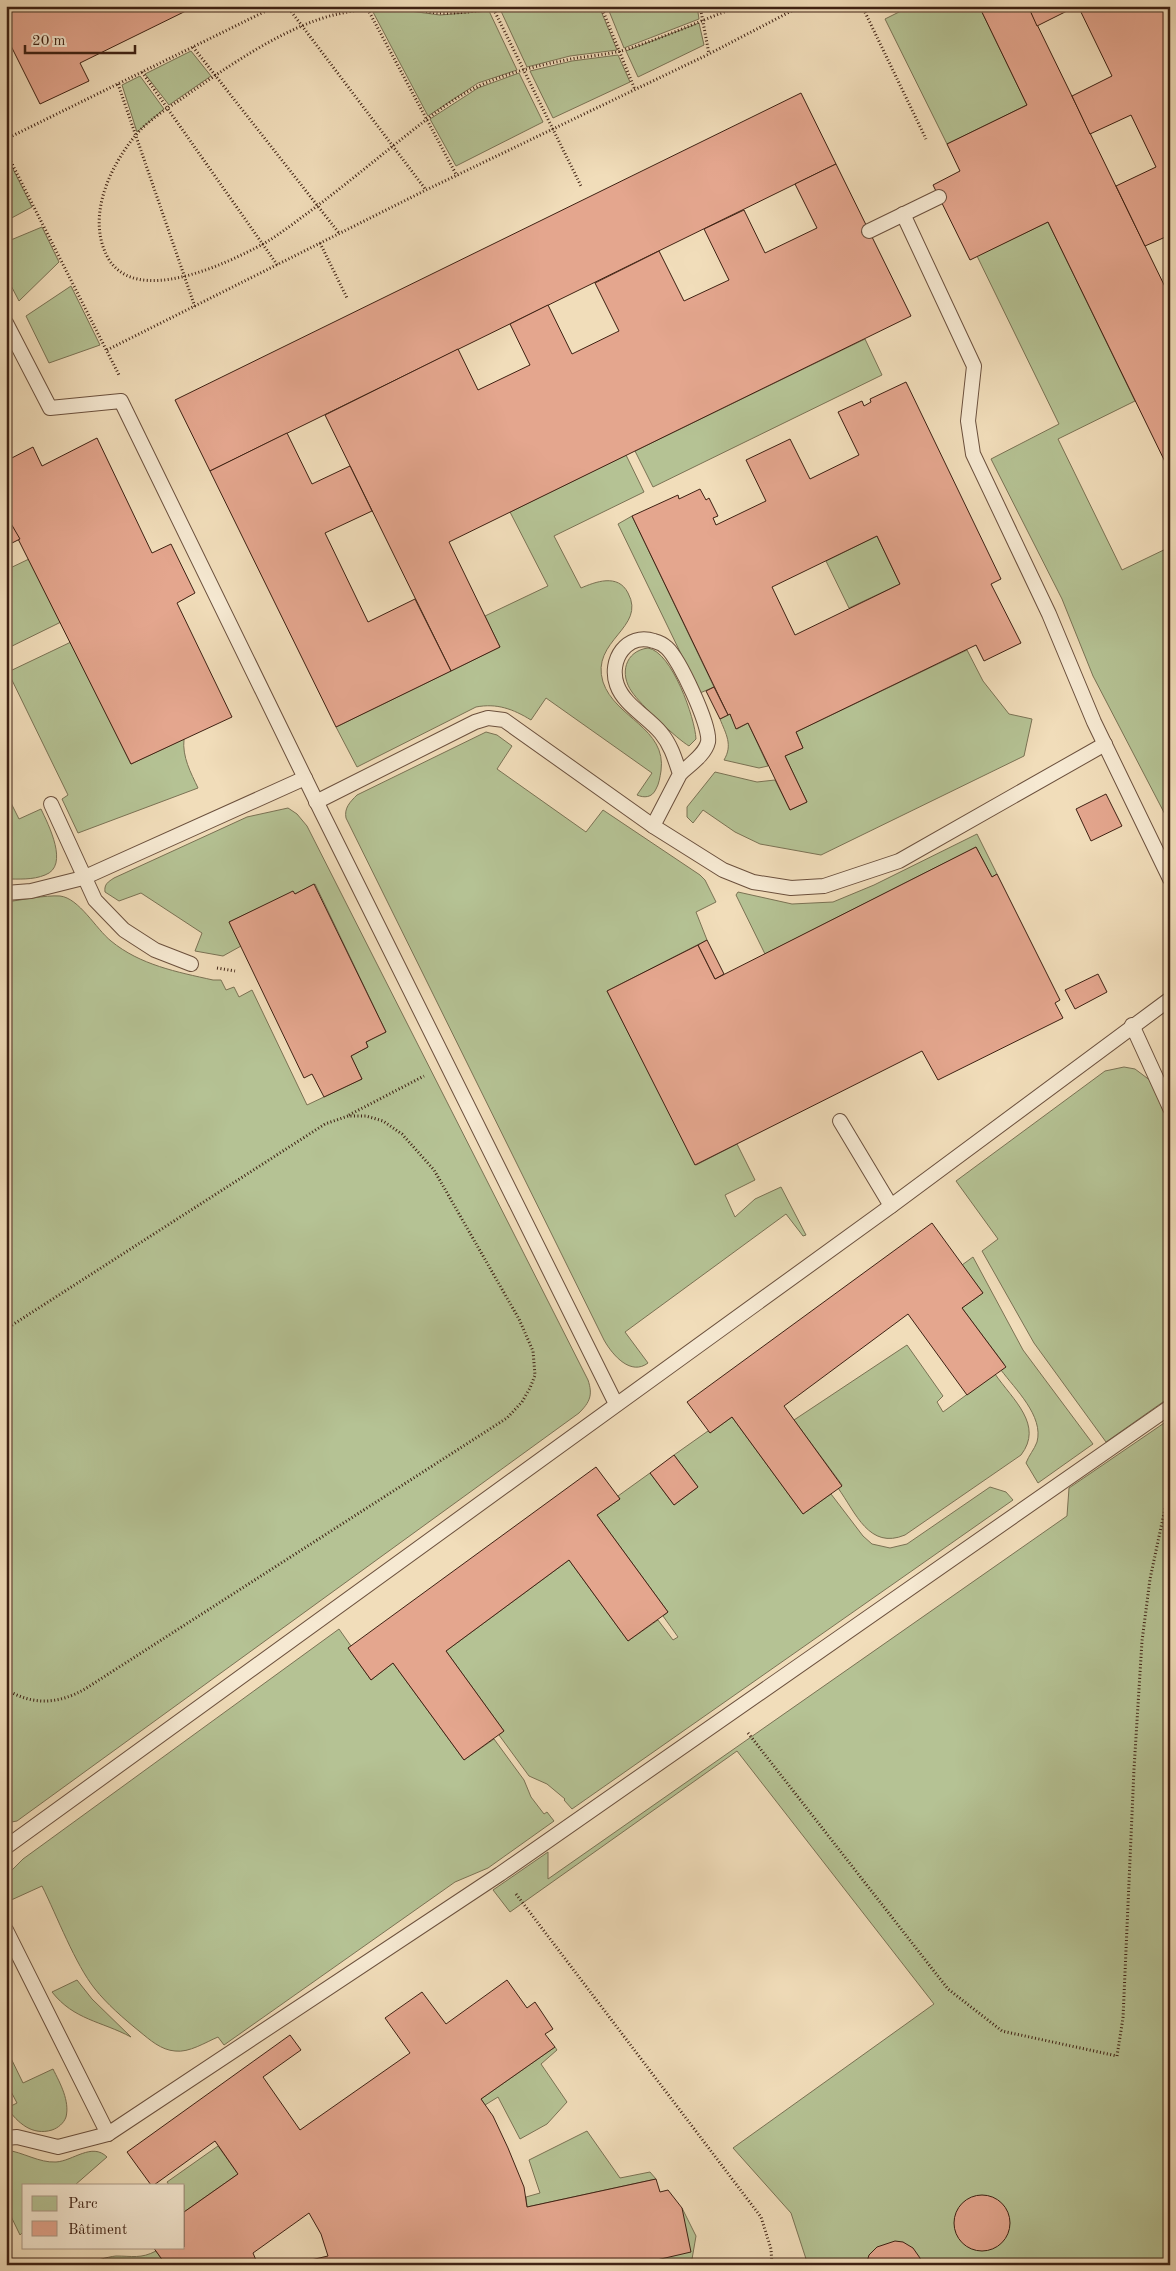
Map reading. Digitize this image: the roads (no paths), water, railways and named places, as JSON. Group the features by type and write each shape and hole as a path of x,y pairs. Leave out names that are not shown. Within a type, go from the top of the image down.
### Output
{"lane":[{"path":"869,231 939,197"},
{"path":"903,214 974,366 968,421 973,454 1049,614 1105,744 1170,879"},
{"path":"6,323 50,408 121,401 316,802 616,1404"},
{"path":"653,826 680,774 702,753 708,742 705,725 682,672 667,648 654,641 632,640 617,657 615,669 617,685 625,698 660,732 672,748 680,774"},
{"path":"316,802 475,722 488,718 504,720 653,826 723,870 753,882 791,888 824,886 900,862 1105,744"},
{"path":"6,892 31,891 83,878 305,778"},
{"path":"51,804 83,878 95,900 124,930 155,950 191,964"},
{"path":"6,1847 891,1206 1132,1025 1170,999"},
{"path":"1132,1025 1170,1108"},
{"path":"840,1121 891,1206"},
{"path":"6,2138 17,2137 58,2147 108,2134 500,1874 1170,1408"},
{"path":"6,1930 108,2134"}]}
